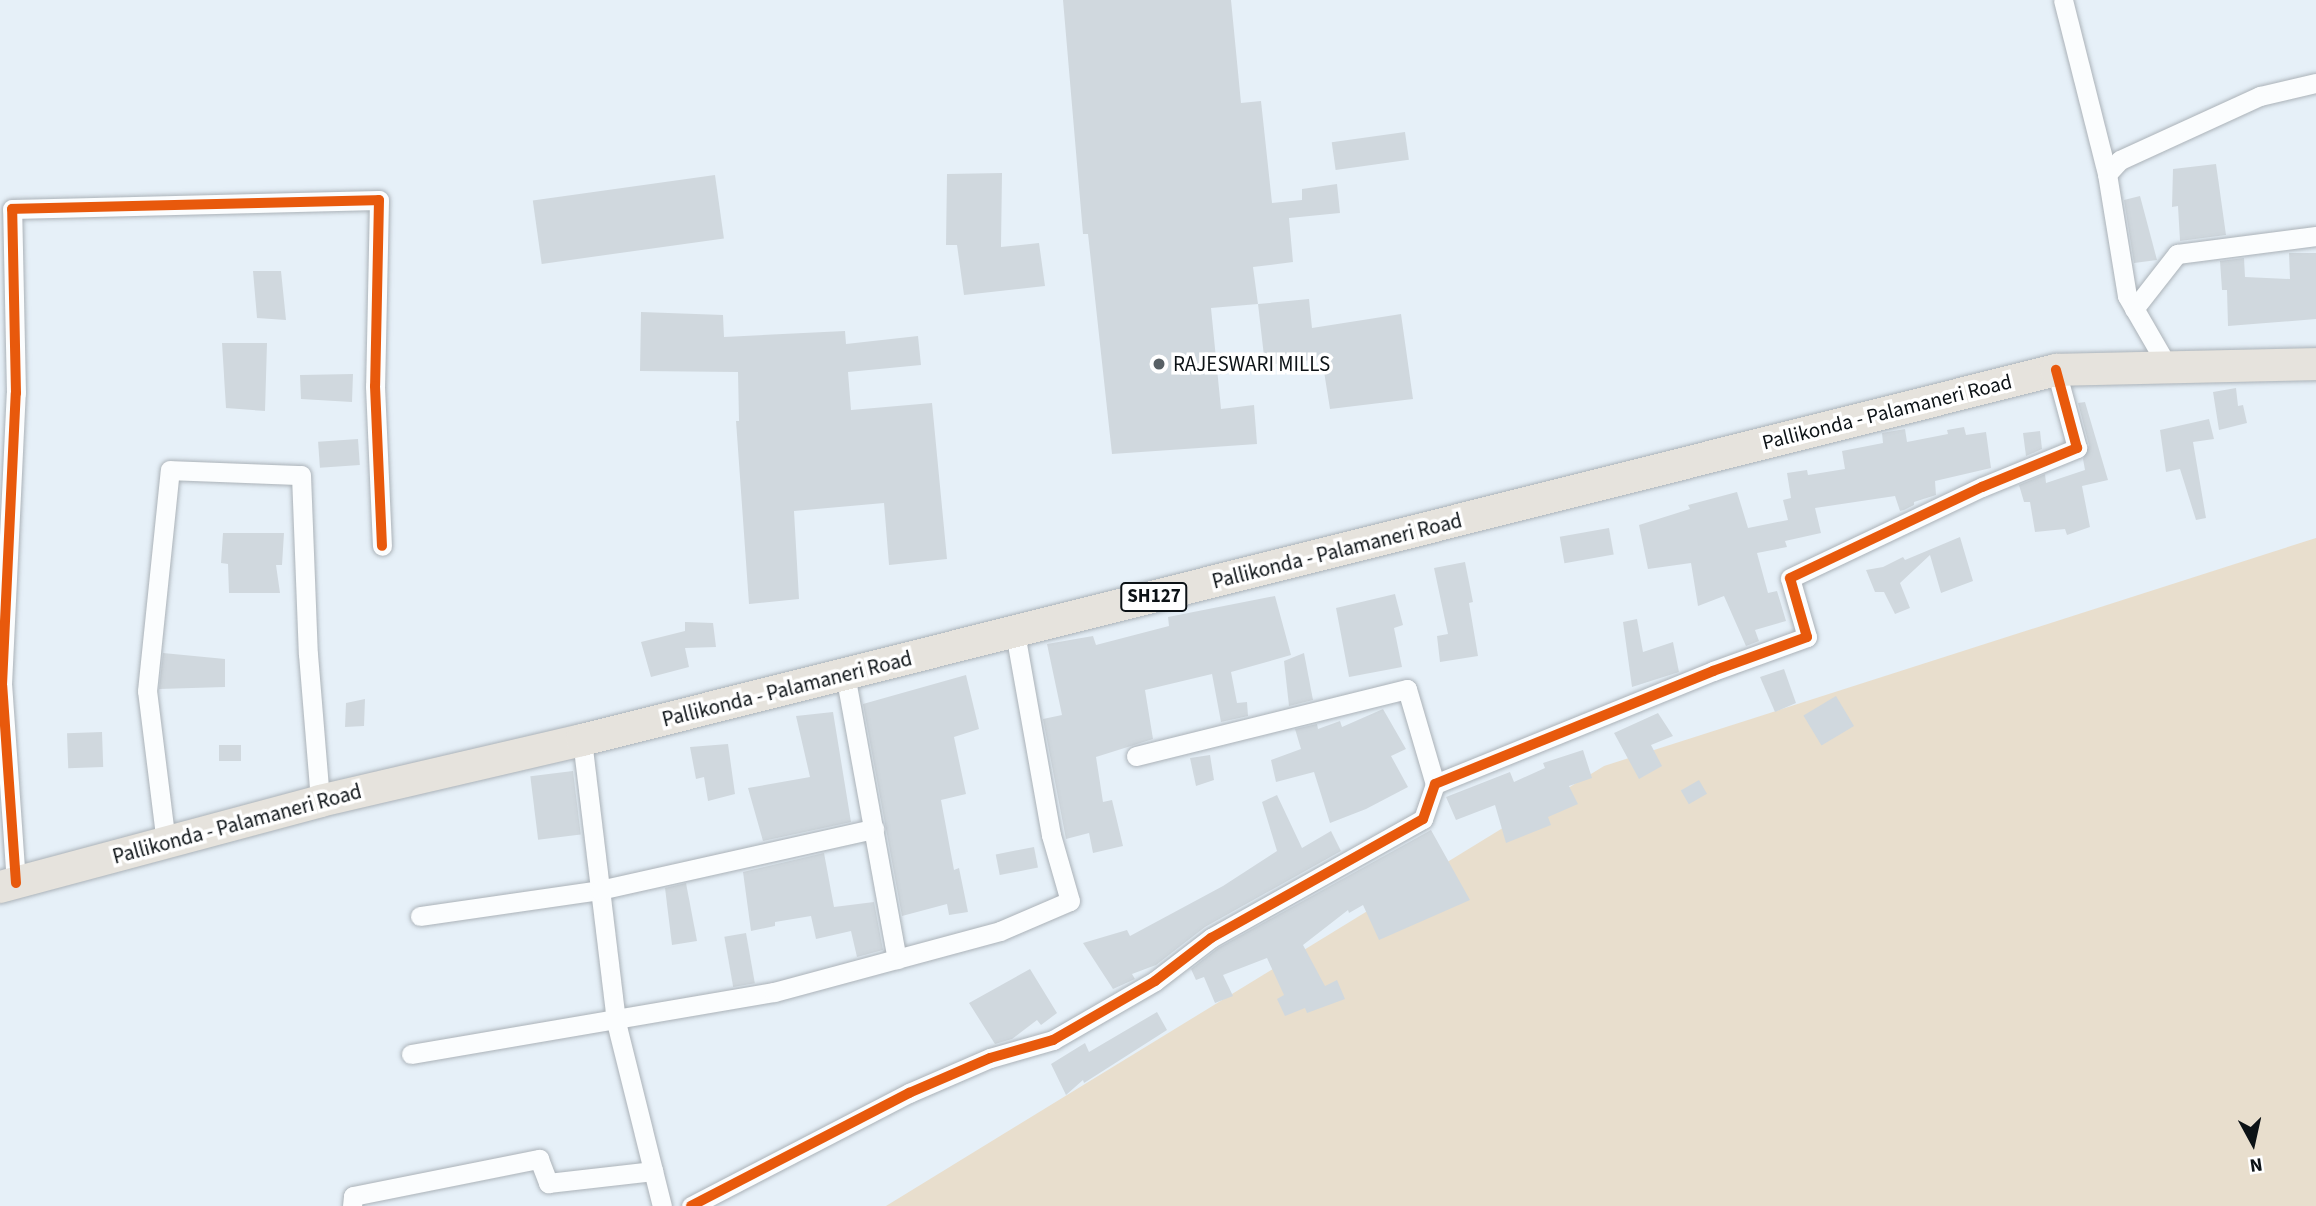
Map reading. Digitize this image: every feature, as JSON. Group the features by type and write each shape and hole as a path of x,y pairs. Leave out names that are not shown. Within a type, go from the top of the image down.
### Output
{"main road":[{"name":"Pallikonda - Palamaneri Road","path":"8,885 320,801 582,740 2056,370 2316,364"}],"street":[{"path":"2063,0 2107,174 2127,296 2168,367"},
{"path":"2107,174 2120,160 2260,96 2316,83"},
{"path":"8,885 2,685 16,393 7,265 12,209 379,200 375,386 382,546"},
{"path":"2134,309 2176,254 2316,236"},
{"path":"1436,784 1713,671 1807,637 1790,578 1982,487 2077,448 2056,370"},
{"path":"166,843 148,691 170,470 301,475 308,654 320,801"},
{"path":"411,1054 616,1022 774,992 1000,931 1070,901 1051,835 1015,632"},
{"path":"845,674 897,959"},
{"path":"691,1206 909,1093 990,1058 1053,1040 1154,981 1211,938 1423,819 1436,784 1408,689 1136,755"},
{"path":"582,740 616,1022 662,1206"},
{"path":"420,916 600,890 874,828"},
{"path":"352,1206 353,1196 539,1159 548,1183 653,1171"}],"shaded area":[{"path":"2316,538 2316,1206 886,1206 1604,766"}],"building":[{"path":"1063,0 1231,0 1241,103 1261,101 1272,203 1302,200 1302,189 1337,184 1340,213 1289,218 1293,262 1253,267 1258,304 1211,308 1221,409 1254,405 1257,444 1112,454 1088,234 1083,234"},
{"path":"1405,132 1409,160 1336,170 1332,142"},
{"path":"2216,164 2226,235 2180,241 2178,206 2172,207 2173,169"},
{"path":"1002,173 1001,247 1039,243 1045,286 964,295 957,245 946,245 947,174"},
{"path":"715,175 724,238 542,264 533,201"},
{"path":"2140,196 2157,260 2134,263 2124,200"},
{"path":"2289,253 2316,253 2316,319 2228,326 2227,290 2222,290 2220,261 2244,258 2245,277 2290,279"},
{"path":"253,271 281,271 286,320 257,318"},
{"path":"1309,299 1312,328 1401,314 1413,399 1330,409 1322,359 1265,365 1258,304"},
{"path":"641,312 723,315 724,337 845,331 846,344 918,336 921,365 848,372 851,410 932,403 947,559 889,565 884,503 794,511 799,599 749,604 736,421 739,421 738,372 640,371"},
{"path":"222,343 267,343 265,411 226,408"},
{"path":"353,374 352,402 301,399 300,375"},
{"path":"2236,388 2238,406 2243,405 2247,423 2219,430 2213,392"},
{"path":"2085,402 2108,480 2082,486 2090,527 2067,535 2065,529 2035,532 2030,502 2024,502 2019,485 2045,474 2046,483 2085,470 2083,459 2089,445 2078,403"},
{"path":"2209,419 2214,439 2193,442 2206,518 2196,520 2180,469 2166,472 2160,430"},
{"path":"1964,427 1966,435 1986,432 1991,468 1935,481 1936,495 1914,502 1914,505 1900,511 1895,496 1815,508 1821,533 1785,541 1787,547 1757,553 1768,593 1777,591 1786,621 1755,630 1759,641 1746,646 1724,596 1698,606 1691,563 1648,569 1639,525 1690,509 1688,505 1737,492 1748,528 1788,520 1783,500 1791,498 1787,473 1807,470 1808,475 1845,469 1842,451 1883,443 1882,433 1905,429 1907,442 1948,434 1947,430"},
{"path":"2040,431 2042,449 2026,456 2023,433"},
{"path":"358,439 360,465 320,468 318,442"},
{"path":"1609,528 1614,555 1564,563 1560,537"},
{"path":"223,533 284,533 282,565 276,565 280,593 229,593 228,564 221,563"},
{"path":"1960,537 1973,581 1941,593 1930,555 1900,583 1910,608 1895,614 1884,592 1875,592 1866,570 1883,567 1903,557 1905,560"},
{"path":"1465,562 1473,602 1469,603 1478,656 1440,662 1437,636 1448,634 1434,568"},
{"path":"1395,594 1403,625 1394,628 1402,667 1349,677 1336,608"},
{"path":"1275,596 1291,655 1231,672 1237,703 1247,702 1248,716 1221,722 1212,674 1145,690 1153,739 1096,757 1103,802 1112,800 1123,846 1093,853 1089,833 1066,839 1043,719 1062,715 1047,644 1093,636 1096,645 1169,626 1168,617"},
{"path":"1637,619 1643,652 1673,642 1679,672 1632,687 1623,622"},
{"path":"685,622 713,623 716,647 685,648 689,667 651,677 641,642 685,631"},
{"path":"163,653 225,659 225,687 159,689"},
{"path":"1304,653 1313,700 1289,706 1284,661"},
{"path":"1784,669 1796,703 1775,712 1760,677"},
{"path":"966,675 979,729 954,737 966,794 941,800 954,870 959,868 968,912 949,915 947,904 902,916 863,704"},
{"path":"1836,696 1854,726 1821,746 1803,716"},
{"path":"365,699 364,726 345,727 346,703"},
{"path":"1383,709 1406,749 1391,756 1408,787 1366,809 1330,823 1314,772 1276,782 1271,760 1301,749 1295,729 1317,724 1318,729 1340,721 1342,727"},
{"path":"833,712 851,822 763,841 748,788 810,777 796,716"},
{"path":"1658,713 1673,736 1651,745 1662,766 1639,779 1614,733"},
{"path":"102,732 103,767 68,768 67,733"},
{"path":"728,744 735,794 708,801 704,777 696,779 690,747"},
{"path":"219,745 241,745 241,761 219,761"},
{"path":"1583,750 1592,778 1569,786 1578,804 1548,817 1551,825 1506,843 1495,805 1456,820 1446,797 1510,772 1514,782 1545,768 1543,763"},
{"path":"1210,755 1214,780 1196,786 1190,758"},
{"path":"573,771 581,835 538,840 530,776"},
{"path":"1699,780 1707,794 1689,804 1681,790"},
{"path":"1277,795 1302,848 1331,831 1341,851 1205,927 1156,965 1132,974 1135,979 1113,989 1083,943 1127,930 1130,936 1223,886 1277,851 1262,802"},
{"path":"1431,830 1470,900 1379,940 1363,905 1349,913 1348,910 1303,945 1325,986 1337,980 1345,999 1307,1013 1305,1008 1285,1016 1277,999 1284,995 1267,958 1223,975 1233,996 1215,1003 1204,977 1196,980 1191,969 1218,948"},
{"path":"1034,847 1038,868 1000,875 996,854"},
{"path":"824,853 834,907 874,902 883,950 857,957 851,931 816,939 811,916 775,922 775,926 751,931 743,872"},
{"path":"686,883 697,941 672,945 665,888"},
{"path":"746,933 755,983 733,987 724,937"},
{"path":"1030,969 1057,1013 1041,1025 1037,1020 1012,1039 995,1044 969,1003"},
{"path":"1157,1012 1167,1030 1084,1083 1083,1080 1066,1095 1051,1064 1085,1043 1089,1052"}],"cycle path":[{"path":"16,883 2,685 16,393 12,209 379,200 375,386 382,546"},
{"path":"691,1206 909,1093 990,1058 1053,1040 1155,981 1211,938 1423,819 1435,784 1713,671 1807,637 1790,578 1982,487 2077,448 2056,370"}],"place":[{"name":"RAJESWARI MILLS","path":"1159,364"}]}
